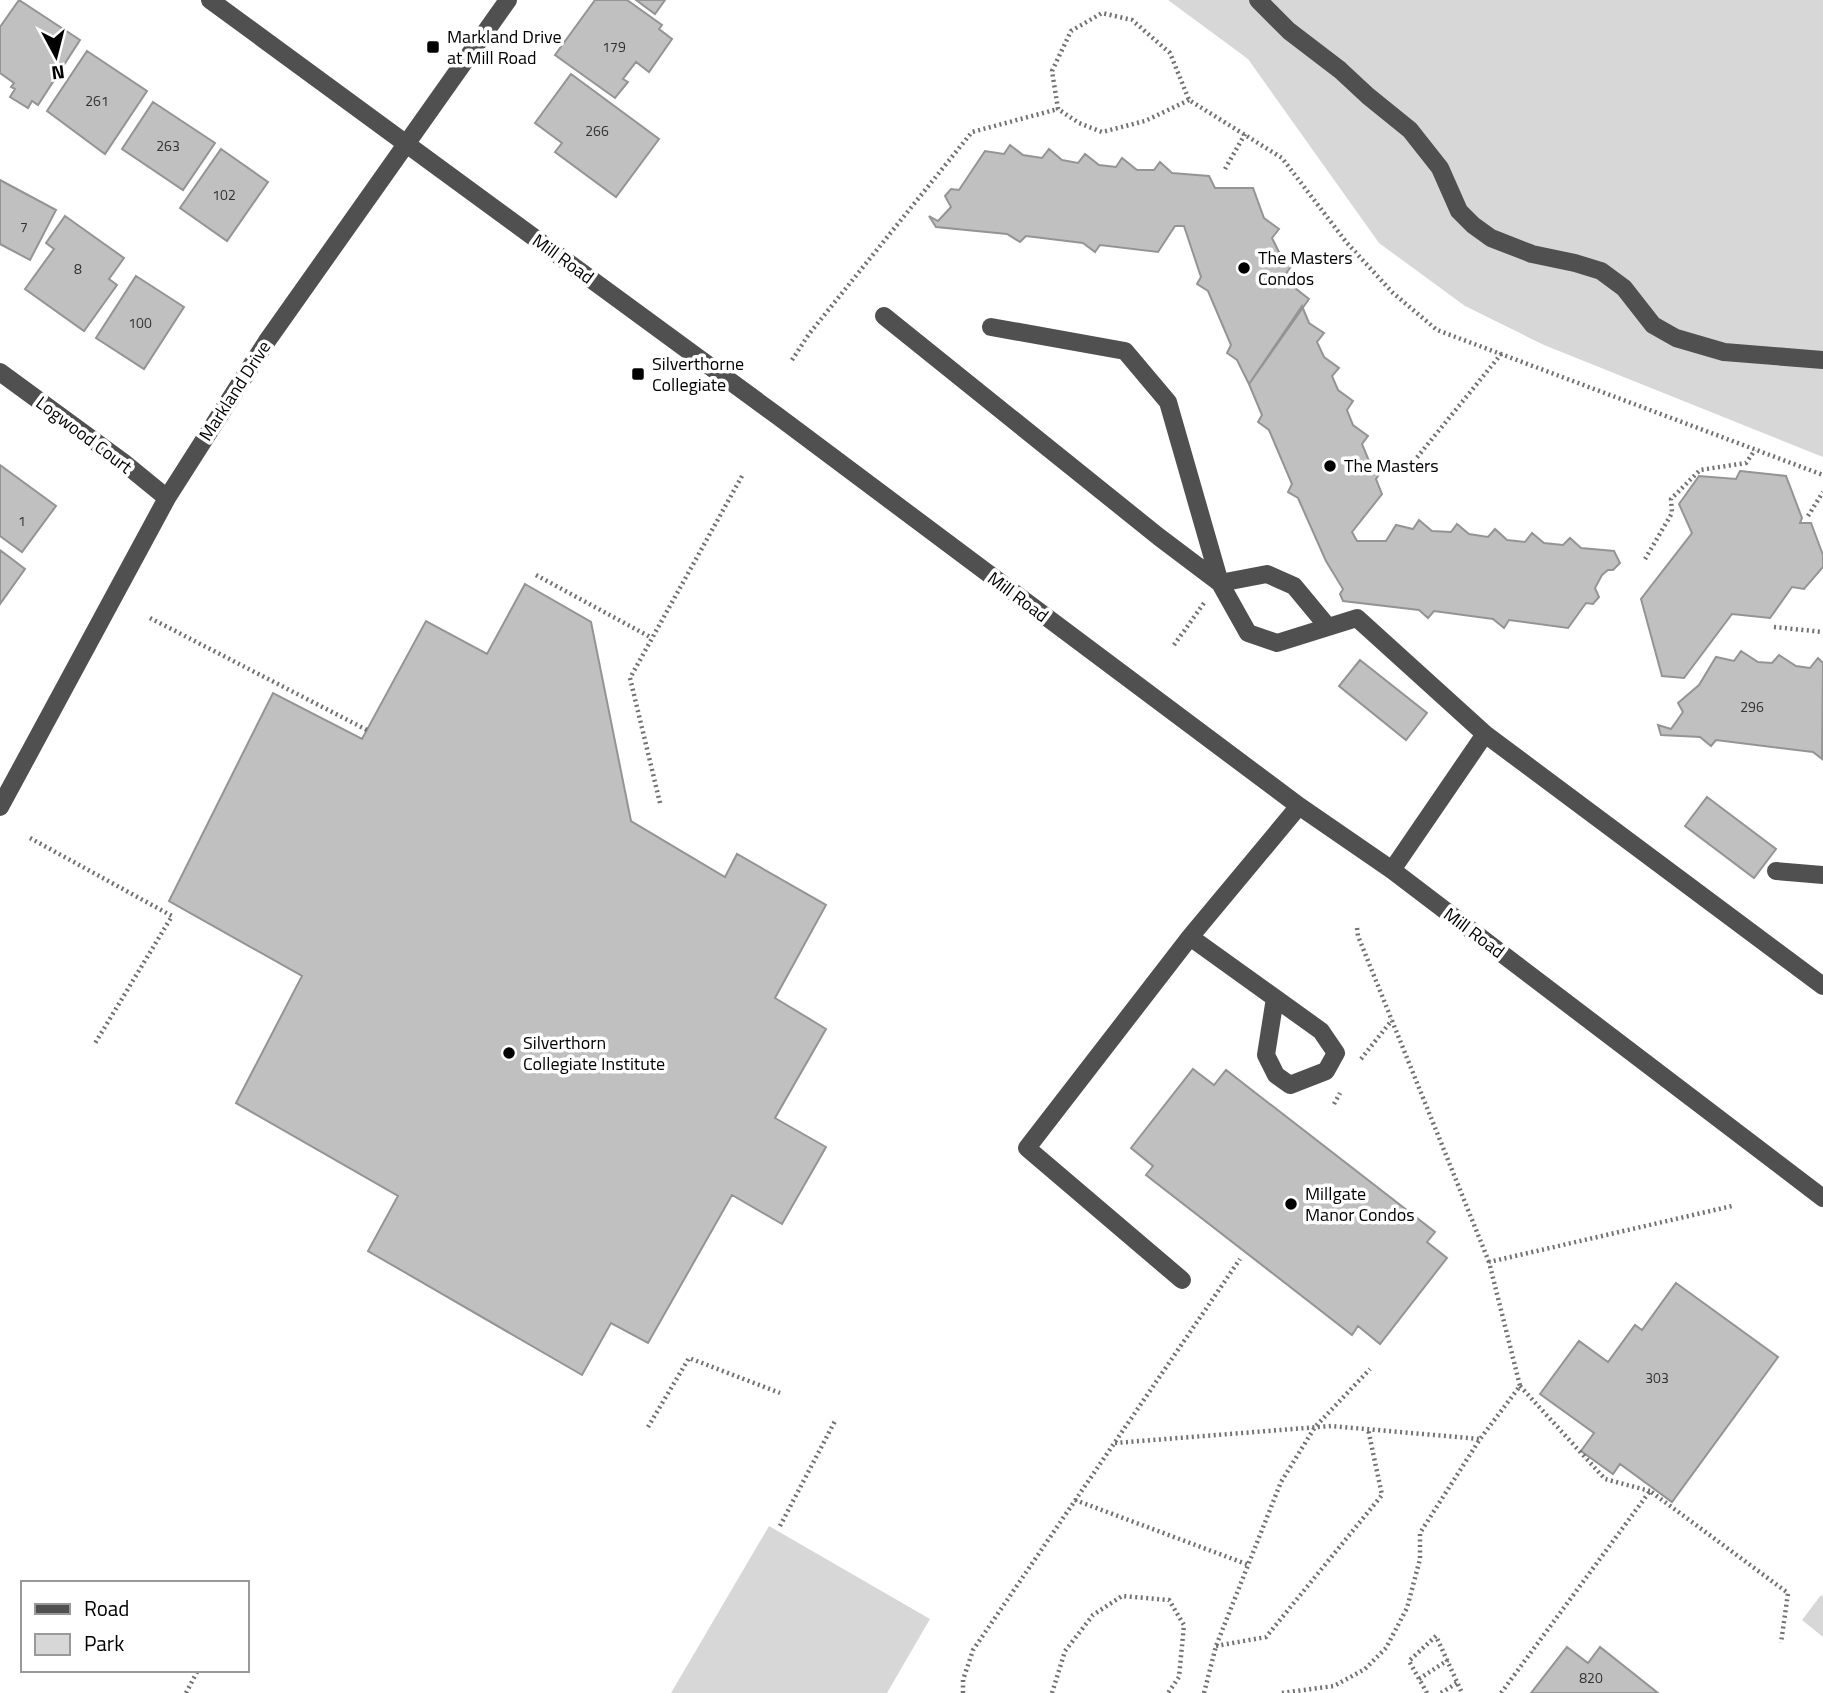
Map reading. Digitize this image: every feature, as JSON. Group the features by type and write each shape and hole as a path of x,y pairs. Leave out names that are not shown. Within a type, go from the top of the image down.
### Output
{"street":[{"name":"Mill Road","path":"210,0 790,425 1299,806 1392,870 1823,1198"},
{"name":"Markland Drive","path":"0,807 167,498 267,341 508,0"},
{"path":"1258,0 1289,31 1340,70 1410,130 1440,168 1459,211 1472,225 1492,238 1532,254 1601,271 1623,288 1653,325 1676,338 1724,352 1823,360"},
{"path":"884,316 1220,583 1267,574 1294,586 1328,627"},
{"path":"991,327 1125,351 1168,402 1220,583 1248,633 1277,643 1357,618 1485,734 1823,986"},
{"name":"Logwood Court","path":"0,372 123,462 167,498"},
{"path":"1392,870 1485,734"},
{"path":"1182,1280 1027,1148 1190,937 1299,806"},
{"path":"1776,871 1823,875"},
{"path":"1190,937 1321,1031 1336,1053 1326,1071 1290,1085 1276,1075 1266,1055 1275,998"}],"path":[{"path":"1058,110 1052,71 1070,31 1102,13 1132,20 1170,52 1189,100 1282,158 1347,243 1393,293 1437,330 1823,475"},
{"path":"792,360 972,132 1058,110 1101,132 1145,121 1189,100"},
{"path":"1225,169 1245,134"},
{"path":"1410,466 1502,353"},
{"path":"1645,559 1672,513 1671,499 1700,470 1746,463 1756,450"},
{"path":"660,803 629,678 742,476"},
{"path":"1808,516 1823,492"},
{"path":"536,575 652,638"},
{"path":"1174,645 1194,614"},
{"path":"150,618 367,730"},
{"path":"1774,627 1823,632"},
{"path":"30,838 172,916 94,1045"},
{"path":"1357,928 1489,1262 1520,1386 1605,1479 1650,1491 1788,1593 1781,1643"},
{"path":"1489,1262 1732,1206"},
{"path":"963,1693 963,1680 973,1650 1240,1259"},
{"path":"648,1427 690,1358 780,1393"},
{"path":"1204,1693 1216,1646 1280,1482 1315,1427 1370,1369"},
{"path":"1282,1693 1334,1686 1365,1669 1386,1648 1407,1608 1420,1559 1420,1533 1479,1439 1520,1386"},
{"path":"780,1526 835,1421"},
{"path":"1114,1443 1315,1427 1479,1439"},
{"path":"1216,1646 1266,1637 1381,1495 1368,1429"},
{"path":"1501,1693 1650,1491"},
{"path":"1076,1500 1249,1565"},
{"path":"1052,1693 1065,1651 1093,1615 1122,1596 1169,1600 1184,1625 1179,1677 1168,1693"},
{"path":"1427,1693 1409,1661 1436,1636 1462,1693"},
{"path":"1419,1679 1448,1660"},
{"path":"186,1693 197,1672"},
{"path":"1441,1693 1457,1682"}],"green space":[{"path":"1168,0 1823,0 1823,457 1544,345 1465,306 1379,243 1248,59"},
{"path":"769,1526 930,1619 887,1693 671,1693"},
{"path":"1821,1595 1823,1597 1823,1637 1802,1620"}],"building":[{"path":"19,0 80,40 38,105 32,101 28,108 10,97 15,89 11,87 14,83 0,73 0,27"},
{"path":"595,0 627,0 662,25 659,29 672,39 649,72 636,62 623,79 628,82 615,98 555,55"},
{"path":"636,0 665,0 655,14"},
{"path":"87,51 147,91 105,154 47,111"},
{"path":"571,74 659,139 616,197 555,152 562,143 535,123"},
{"path":"153,102 215,143 183,190 122,149"},
{"name":"The Masters Condos","path":"1010,145 1023,155 1042,158 1049,149 1062,160 1078,163 1085,154 1099,165 1116,167 1122,158 1137,170 1154,170 1160,162 1172,173 1209,176 1215,188 1253,188 1264,218 1279,229 1272,238 1280,254 1293,264 1287,272 1295,288 1309,299 1249,384 1237,360 1227,353 1231,345 1208,291 1197,284 1201,277 1184,226 1175,226 1158,252 1100,245 1095,252 1083,243 1026,236 1020,242 1007,234 936,227 929,216 938,221 951,207 945,196 951,189 959,190 985,151 1004,154"},
{"path":"221,149 268,182 227,241 180,208"},
{"path":"0,180 56,210 30,260 0,244"},
{"path":"65,216 124,258 109,279 117,285 84,331 25,289 54,249 46,243"},
{"path":"136,276 184,307 144,369 96,338"},
{"name":"The Masters","path":"1302,306 1309,323 1324,333 1317,342 1324,357 1339,368 1332,376 1338,390 1353,401 1347,410 1353,425 1368,436 1362,444 1369,461 1382,470 1376,479 1382,494 1352,532 1357,541 1386,541 1396,525 1413,529 1419,520 1432,531 1451,532 1457,524 1469,534 1488,537 1495,529 1507,540 1525,542 1532,533 1544,543 1563,545 1570,538 1581,548 1614,551 1620,563 1602,575 1595,588 1599,597 1593,604 1586,603 1568,628 1509,620 1504,628 1493,619 1434,611 1428,618 1419,610 1343,601 1340,594 1343,589 1326,561 1298,498 1288,492 1292,484 1269,430 1258,422 1262,415 1249,384"},
{"path":"0,465 56,506 22,552 0,536"},
{"path":"1740,471 1786,476 1802,518 1800,523 1811,523 1823,555 1823,567 1804,589 1792,587 1770,618 1732,614 1684,678 1662,676 1641,599 1692,533 1679,504 1699,476 1736,479"},
{"path":"0,550 25,569 0,604"},
{"path":"525,584 591,622 631,821 725,877 737,854 826,905 775,998 826,1029 775,1118 826,1147 782,1224 732,1195 648,1343 611,1323 582,1375 368,1251 398,1196 236,1103 302,976 169,901 273,693 362,739 426,621 487,654"},
{"path":"1741,651 1758,662 1772,663 1779,655 1796,666 1810,668 1818,658 1823,663 1822,759 1813,752 1716,740 1711,746 1700,737 1661,735 1658,725 1671,729 1683,712 1678,703 1699,685 1716,657 1734,661"},
{"path":"1360,660 1427,713 1406,740 1339,686"},
{"path":"1707,797 1776,849 1754,878 1685,826"},
{"name":"Millgate Manor Condos","path":"1193,1069 1214,1085 1226,1070 1435,1232 1427,1242 1447,1258 1380,1344 1358,1326 1352,1335 1146,1175 1153,1166 1131,1148"},
{"path":"1676,1283 1778,1357 1672,1502 1620,1464 1613,1474 1581,1451 1594,1433 1540,1394 1579,1341 1608,1362 1635,1325 1642,1330"},
{"path":"1567,1647 1588,1663 1600,1647 1658,1693 1531,1693"}],"place":[{"name":"Markland Drive at Mill Road","path":"433,47"},
{"name":"The Masters Condos","path":"1244,268"},
{"name":"Silverthorne Collegiate","path":"638,374"},
{"name":"The Masters","path":"1330,466"},
{"name":"Silverthorn Collegiate Institute","path":"509,1053"},
{"name":"Millgate Manor Condos","path":"1291,1204"}]}
